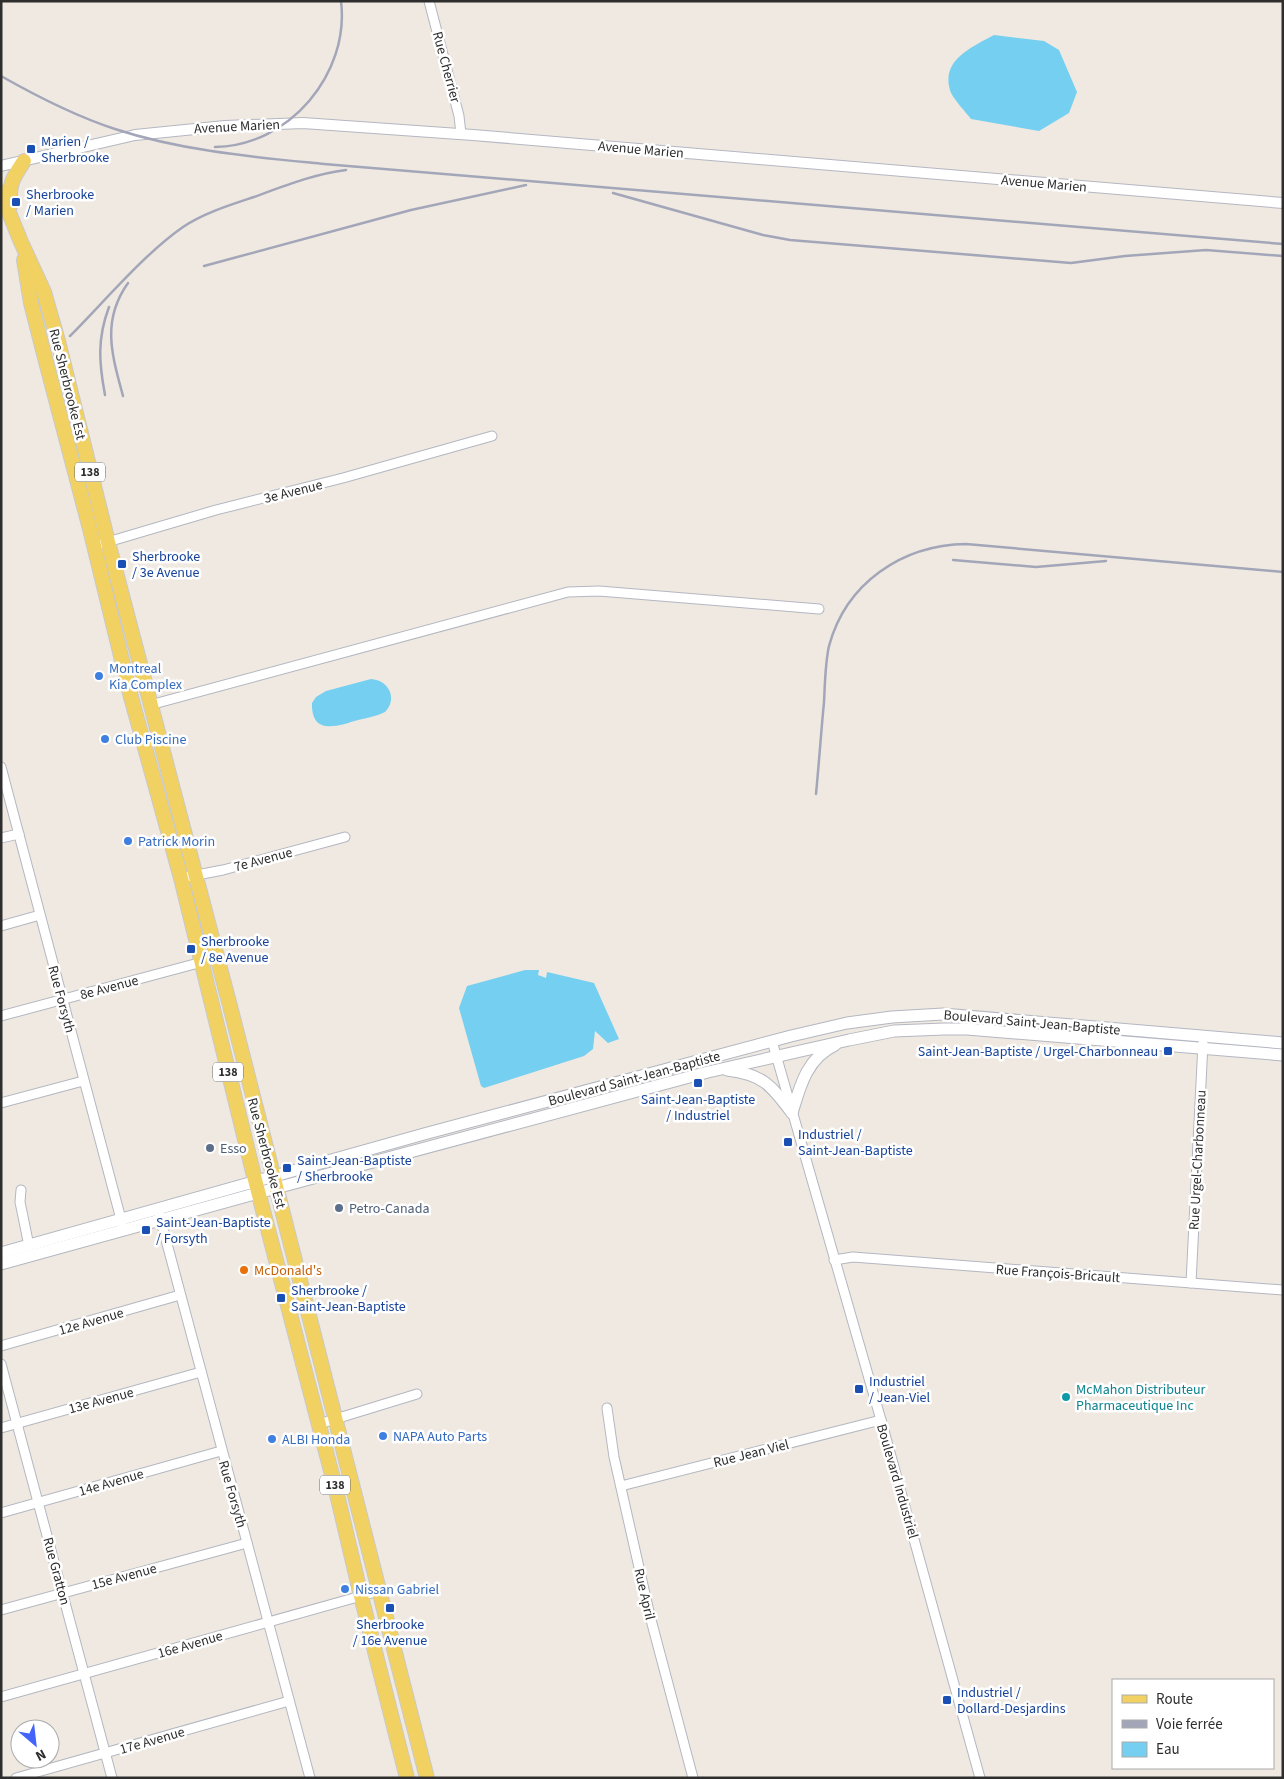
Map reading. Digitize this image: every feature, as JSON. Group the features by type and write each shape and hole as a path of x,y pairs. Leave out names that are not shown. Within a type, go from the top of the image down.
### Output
{"main road":[{"path":"13,221 10,206 11,185 12,180 24,161"},
{"name":"Rue Sherbrooke Est","path":"1,193 44,292 182,827 201,962 257,1188 298,1338 407,1778"},
{"name":"Rue Sherbrooke Est","path":"21,242 32,303 135,710 168,833 188,877 217,958 427,1778"},
{"path":"135,710 150,705"},
{"path":"158,797 173,793"},
{"path":"168,833 182,827"},
{"name":"Boulevard Saint-Jean-Baptiste","path":"1,1264 29,1251 257,1188 424,1134 600,1088 696,1060 847,1023 892,1017 943,1014 1203,1042 1283,1055"},
{"name":"Boulevard Saint-Jean-Baptiste","path":"274,1182 428,1148 708,1072 894,1031 967,1029 1203,1042 1283,1043"},
{"path":"792,1113 800,1084 807,1070 818,1056 832,1047 849,1040"},
{"path":"226,1062 243,1058"},
{"path":"708,1072 728,1070 745,1073 767,1082 792,1113"},
{"path":"600,1088 604,1100"},
{"path":"461,1125 464,1138"},
{"path":"424,1134 428,1148"},
{"name":"Boulevard Saint-Jean-Baptiste","path":"1,1253 29,1251"},
{"path":"298,1338 314,1334"},
{"path":"336,1490 352,1486"},
{"path":"348,1540 365,1536"}],"street":[{"name":"Rue Cherrier","path":"429,1 459,116 461,134"},
{"name":"Avenue Marien","path":"1,166 135,135 225,126 303,123 461,134 1283,203"},
{"name":"3e Avenue","path":"94,546 216,510 343,478 492,436"},
{"path":"150,705 568,592 599,591 819,608"},
{"name":"Rue Forsyth","path":"1,767 122,1225"},
{"path":"1,838 19,834"},
{"name":"7e Avenue","path":"188,877 223,870 345,837"},
{"path":"1,926 40,915"},
{"name":"8e Avenue","path":"1,1016 217,958"},
{"name":"Boulevard Industriel","path":"772,1041 980,1778"},
{"name":"Rue Urgel-Charbonneau","path":"1191,1283 1203,1042"},
{"path":"1,1103 83,1081"},
{"path":"20,1190 20,1202 29,1251"},
{"name":"Rue Forsyth","path":"160,1215 200,1372 310,1778"},
{"name":"Rue François-Bricault","path":"834,1260 853,1257 1283,1290"},
{"name":"12e Avenue","path":"1,1346 180,1295"},
{"name":"Rue Gratton","path":"1,1364 112,1778"},
{"name":"13e Avenue","path":"1,1428 200,1372"},
{"path":"319,1424 417,1394"},
{"name":"Rue April","path":"607,1408 614,1457 650,1616 693,1778"},
{"name":"Rue Jean Viel","path":"621,1486 880,1420"},
{"name":"14e Avenue","path":"1,1513 222,1451"},
{"name":"15e Avenue","path":"1,1610 247,1543"},
{"name":"16e Avenue","path":"1,1697 379,1591"},
{"name":"17e Avenue","path":"16,1778 289,1702"}],"water":[{"path":"994,35 1044,41 1059,50 1077,92 1069,113 1039,131 971,119 951,93 948,80 950,70 960,56"},
{"path":"371,679 383,683 390,691 391,702 385,712 334,726 321,724 316,720 312,703 316,697 326,691"},
{"path":"525,970 539,970 538,975 546,978 547,972 594,983 619,1039 608,1043 595,1031 593,1049 584,1056 484,1088 481,1086 459,1008 467,986"}],"railway":[{"path":"215,147 242,143 267,134 290,120 309,101 325,79 336,54 341,28 341,1"},
{"path":"1,76 57,106 115,129 166,143 245,156 1283,244"},
{"path":"70,336 154,251 168,238 191,222 217,210 311,177 346,170"},
{"path":"204,266 411,210 526,185"},
{"path":"613,193 763,235 790,240 1071,263 1125,256 1206,250 1283,256"},
{"path":"123,396 115,366 111,338 114,311 128,283"},
{"path":"105,395 100,351 102,330 109,307"},
{"path":"816,794 829,646 837,624 863,586 899,560 942,546 966,544 1283,572"},
{"path":"953,560 1036,567 1106,561"}],"place":[{"name":"Marien / Sherbrooke","path":"31,149"},
{"name":"Sherbrooke / Marien","path":"16,202"},
{"name":"Sherbrooke / 3e Avenue","path":"122,564"},
{"name":"Montreal Kia Complex","path":"99,676"},
{"name":"Club Piscine","path":"105,739"},
{"name":"Patrick Morin","path":"128,841"},
{"name":"Sherbrooke / 8e Avenue","path":"191,949"},
{"name":"Saint-Jean-Baptiste / Urgel-Charbonneau","path":"1168,1051"},
{"name":"Saint-Jean-Baptiste / Industriel","path":"698,1083"},
{"name":"Industriel / Saint-Jean-Baptiste","path":"788,1142"},
{"name":"Esso","path":"210,1148"},
{"name":"Saint-Jean-Baptiste / Sherbrooke","path":"287,1168"},
{"name":"Petro-Canada","path":"339,1208"},
{"name":"Saint-Jean-Baptiste / Forsyth","path":"146,1230"},
{"name":"McDonald's","path":"244,1270"},
{"name":"Sherbrooke / Saint-Jean-Baptiste","path":"281,1298"},
{"name":"Industriel / Jean-Viel","path":"859,1389"},
{"name":"McMahon Distributeur Pharmaceutique Inc","path":"1066,1397"},
{"name":"NAPA Auto Parts","path":"383,1436"},
{"name":"ALBI Honda","path":"272,1439"},
{"name":"Nissan Gabriel","path":"345,1589"},
{"name":"Sherbrooke / 16e Avenue","path":"390,1608"},
{"name":"Industriel / Dollard-Desjardins","path":"947,1700"}]}
